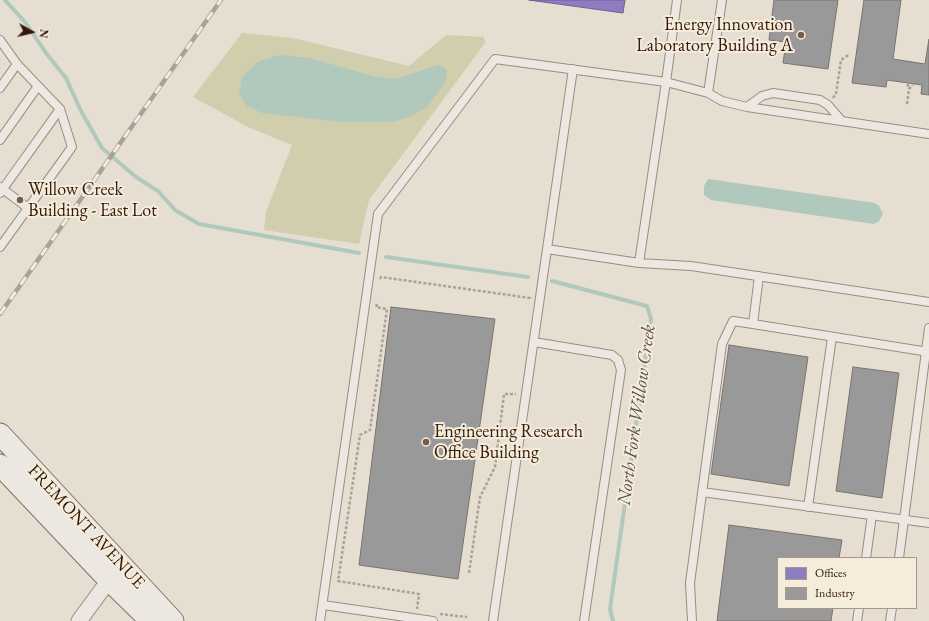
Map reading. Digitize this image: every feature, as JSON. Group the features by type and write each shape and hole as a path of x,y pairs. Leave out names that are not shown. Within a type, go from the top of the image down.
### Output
{"street":[{"name":"FREMONT AVENUE","path":"0,434 114,572 151,621"},
{"name":"FREMONT AVENUE","path":"0,465 114,572 173,621"},
{"path":"79,621 114,572"}],"lane":[{"path":"640,263 677,0"},
{"path":"708,93 722,0"},
{"path":"0,40 17,64 60,109 72,146 0,247"},
{"path":"320,621 378,214 495,59 666,82 708,93 722,101 747,107 929,134"},
{"path":"0,88 17,64"},
{"path":"494,621 573,69"},
{"path":"0,140 38,86"},
{"path":"747,107 762,96 773,93 820,100 828,105 842,120"},
{"path":"28,208 1,190 60,109"},
{"path":"547,249 640,263 692,266 929,302"},
{"path":"753,324 759,276"},
{"path":"692,621 690,583 722,344 733,322 928,351"},
{"path":"899,557 928,351 929,328"},
{"path":"808,507 832,337"},
{"path":"534,342 612,355 618,360 620,370 584,621"},
{"path":"702,492 929,523"},
{"path":"866,557 872,515"},
{"path":"322,605 408,619 433,621"},
{"path":"857,621 859,609"},
{"path":"890,621 892,609"}],"path":[{"path":"832,99 836,94 841,60 850,54"},
{"path":"907,84 912,86 908,104"},
{"path":"379,286 381,276 530,298 529,305"},
{"path":"377,300 376,307 387,309 370,430 360,435 338,581 419,594 417,611 424,612"},
{"path":"469,573 480,497 495,467 504,394 516,394 517,386"},
{"path":"438,614 467,617"}],"shaded area":[{"path":"242,33 293,38 409,66 446,35 484,37 485,43 369,200 359,244 264,230 266,212 292,145 248,127 193,97"},
{"path":"280,55 310,58 373,76 395,79 438,65 447,69 445,83 427,107 411,116 394,122 340,122 262,113 247,106 239,94 242,77 259,61"},
{"path":"708,179 875,203 879,206 883,214 879,221 874,224 711,200 704,195 704,186"}],"building: Offices":[{"path":"529,0 625,0 623,13"}],"building: Industry":[{"name":"Energy Innovation Laboratory Building A","path":"774,0 838,0 828,69 783,63 786,42 769,40"},
{"path":"864,0 901,0 893,59 925,64 929,39 929,95 921,94 922,85 887,80 886,87 852,83"},
{"name":"Engineering Research Office Building","path":"391,307 495,319 458,579 359,565"},
{"path":"729,345 808,357 789,486 711,474"},
{"path":"853,367 899,373 882,498 836,491"},
{"path":"729,525 842,540 839,557 777,557 777,609 833,609 831,621 717,621"}],"waterway":[{"name":"North Fork Willow Creek","path":"5,0 25,22 46,53 66,78 81,111 102,148 136,177 158,191 175,210 199,224 359,253"},
{"name":"North Fork Willow Creek","path":"386,257 528,277"},
{"name":"North Fork Willow Creek","path":"552,281 647,306 651,319 610,609 613,621"}],"railway":[{"path":"0,314 221,0"}],"place":[{"name":"Energy Innovation Laboratory Building A","path":"801,35"},
{"name":"Willow Creek Building - East Lot","path":"20,200"},
{"name":"Engineering Research Office Building","path":"426,442"}]}
